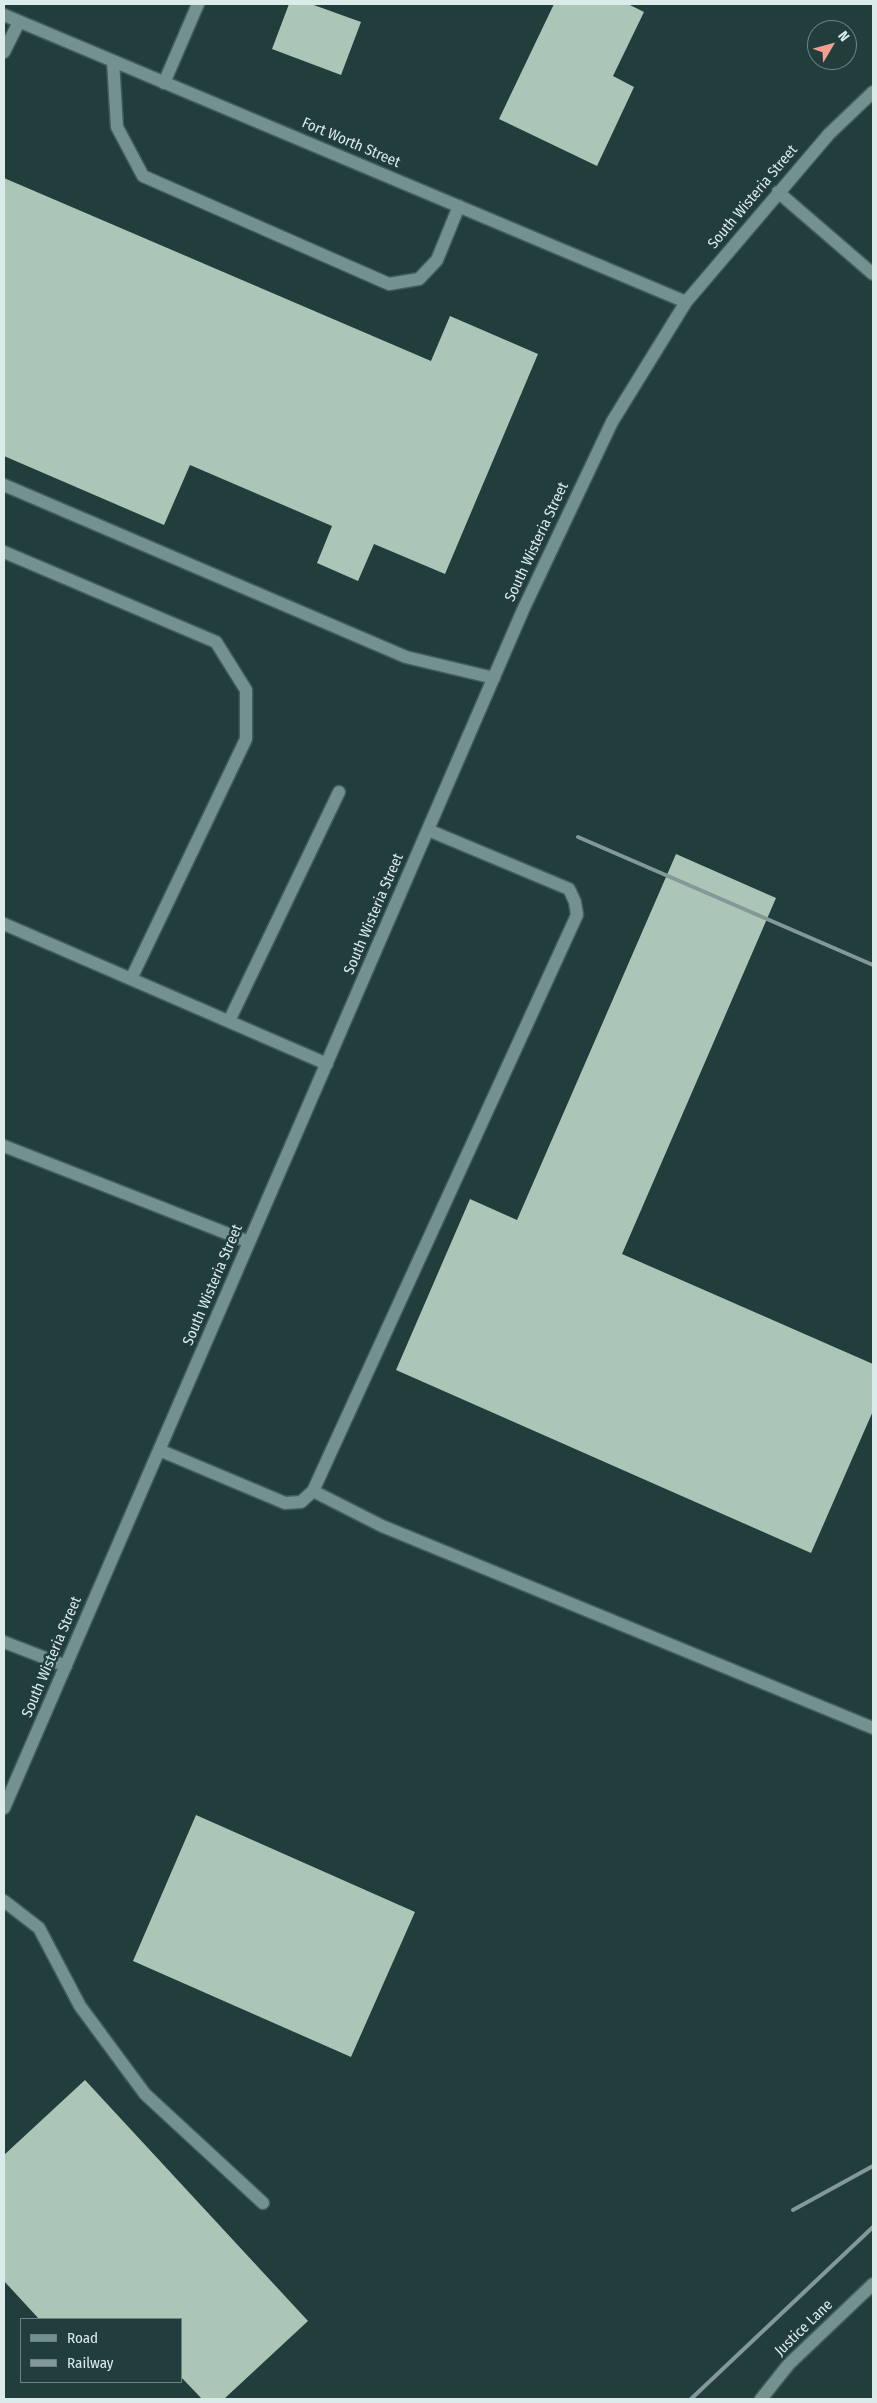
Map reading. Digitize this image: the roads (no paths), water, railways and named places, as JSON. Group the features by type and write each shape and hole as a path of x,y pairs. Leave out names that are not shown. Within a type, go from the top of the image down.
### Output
{"street":[{"path":"164,83 198,4"},
{"name":"Fort Worth Street","path":"4,15 686,302"},
{"path":"4,52 19,22"},
{"path":"112,61 117,127 143,176 389,284 419,279 437,260 459,206"},
{"name":"South Wisteria Street","path":"4,1808 523,610 612,422 686,302 829,134 873,92"},
{"path":"778,192 873,274"},
{"path":"4,485 406,657 494,678"},
{"path":"4,552 216,642 246,690 246,739 131,979"},
{"path":"229,1021 338,792"},
{"path":"159,1450 285,1503 301,1502 313,1490 577,915 575,902 569,889 428,830"},
{"path":"4,924 327,1064"},
{"path":"4,1146 249,1242"},
{"path":"313,1490 382,1526 873,1728"},
{"path":"4,1642 66,1666"},
{"path":"4,1901 39,1928 80,2006 145,2094 263,2203"},
{"name":"Justice Lane","path":"761,2399 788,2364 873,2284"}],"railway":[{"path":"578,837 873,965"},
{"path":"793,2210 873,2166"},
{"path":"691,2399 873,2227"}]}
